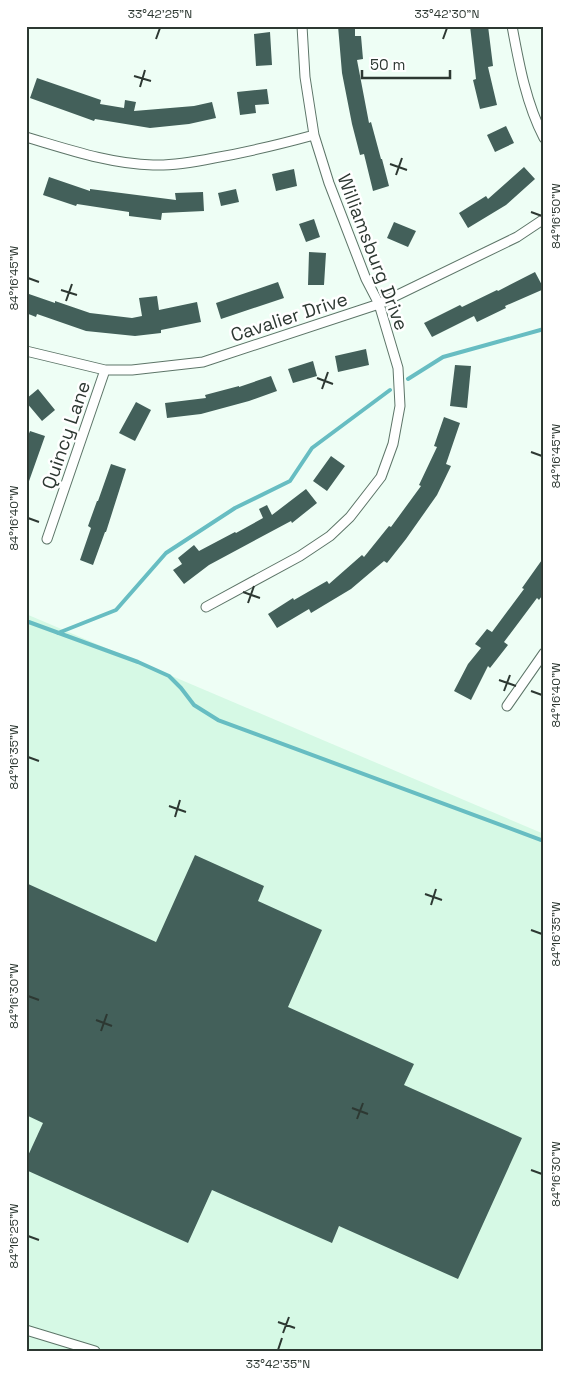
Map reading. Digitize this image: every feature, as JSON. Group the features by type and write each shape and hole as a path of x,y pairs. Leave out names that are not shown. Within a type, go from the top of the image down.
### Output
{"street":[{"name":"Williamsburg Drive","path":"206,607 300,556 330,536 350,517 380,477 393,444 400,402 398,368 379,304 366,279 329,183 314,135 305,77 302,26"},
{"path":"512,26 521,72 536,121 544,138"},
{"path":"26,137 72,151 119,162 153,166 191,162 250,151 314,135"},
{"name":"Cavalier Drive","path":"26,351 106,370 132,370 203,362 379,304 517,238 544,219"},
{"name":"Quincy Lane","path":"47,539 106,370"},
{"path":"507,706 544,653"},
{"path":"26,1330 95,1351"}],"shaded area":[{"path":"26,614 544,834 544,1351 26,1351"}],"building":[{"path":"338,26 355,26 355,36 361,36 363,59 357,60 369,123 371,122 389,186 373,191 364,154 360,155 352,124 342,73"},
{"path":"470,26 488,26 493,66 488,67 497,105 480,109 473,80 476,79"},
{"path":"270,32 272,65 256,66 254,34"},
{"path":"37,78 101,100 100,104 124,108 125,100 136,102 134,111 194,106 212,102 216,118 189,124 150,128 95,119 94,121 30,98"},
{"path":"267,89 269,104 255,105 256,113 240,115 237,92"},
{"path":"506,126 514,143 495,152 487,135"},
{"path":"524,167 535,179 506,205 468,228 459,213 486,196 488,199"},
{"path":"294,169 297,186 276,191 272,174"},
{"path":"49,177 90,191 90,189 176,200 175,193 203,192 204,211 162,213 161,220 129,216 129,212 77,204 76,206 43,195"},
{"path":"236,189 239,202 221,206 218,193"},
{"path":"314,219 320,237 306,242 299,224"},
{"path":"394,222 416,231 408,247 387,238"},
{"path":"309,252 326,253 324,285 308,285"},
{"path":"535,272 544,289 505,306 506,308 477,322 474,316 432,337 424,323 460,305 462,307 498,291"},
{"path":"278,282 284,298 221,319 216,303"},
{"path":"26,293 90,313 132,318 142,316 139,298 157,296 159,310 197,302 201,322 161,330 161,333 135,336 86,331 37,314 36,317 26,313"},
{"path":"366,349 369,365 338,372 335,356"},
{"path":"313,361 317,376 293,383 288,369"},
{"path":"455,365 471,366 467,408 450,406"},
{"path":"271,376 277,391 201,414 167,418 165,403 206,398 205,395 239,387"},
{"path":"38,389 55,410 42,421 26,402 26,399"},
{"path":"136,402 151,410 135,441 119,433"},
{"path":"444,417 460,423 446,464 451,466 437,495 406,539 387,563 384,561 351,589 311,613 309,609 277,628 268,614 293,598 294,600 327,581 329,584 362,555 364,557 389,526 391,527 421,486 419,485 437,447 434,446"},
{"path":"30,431 45,436 28,484 26,484 26,441"},
{"path":"331,456 345,466 327,491 313,481"},
{"path":"111,464 126,469 106,532 93,565 80,560 91,528 88,526"},
{"path":"306,489 317,503 292,523 291,521 209,565 184,584 173,570 182,564 178,558 194,545 199,551 236,533 263,518 259,509 267,505 272,515"},
{"path":"544,557 544,593 539,600 537,598 504,642 508,645 490,668 488,666 471,700 454,691 468,664 481,648 475,644 487,629 492,632 524,589 522,588"},
{"path":"195,855 264,886 258,901 322,930 288,1007 414,1064 404,1085 522,1138 458,1279 339,1226 332,1243 212,1190 188,1243 26,1170 26,1160 43,1123 26,1115 26,883 156,942"}],"waterway":[{"path":"408,379 443,357 544,329"},
{"path":"58,633 116,610 166,553 235,508 290,481 312,448 390,390"},
{"path":"26,621 138,662 169,676 194,705 218,720 544,841"}]}
